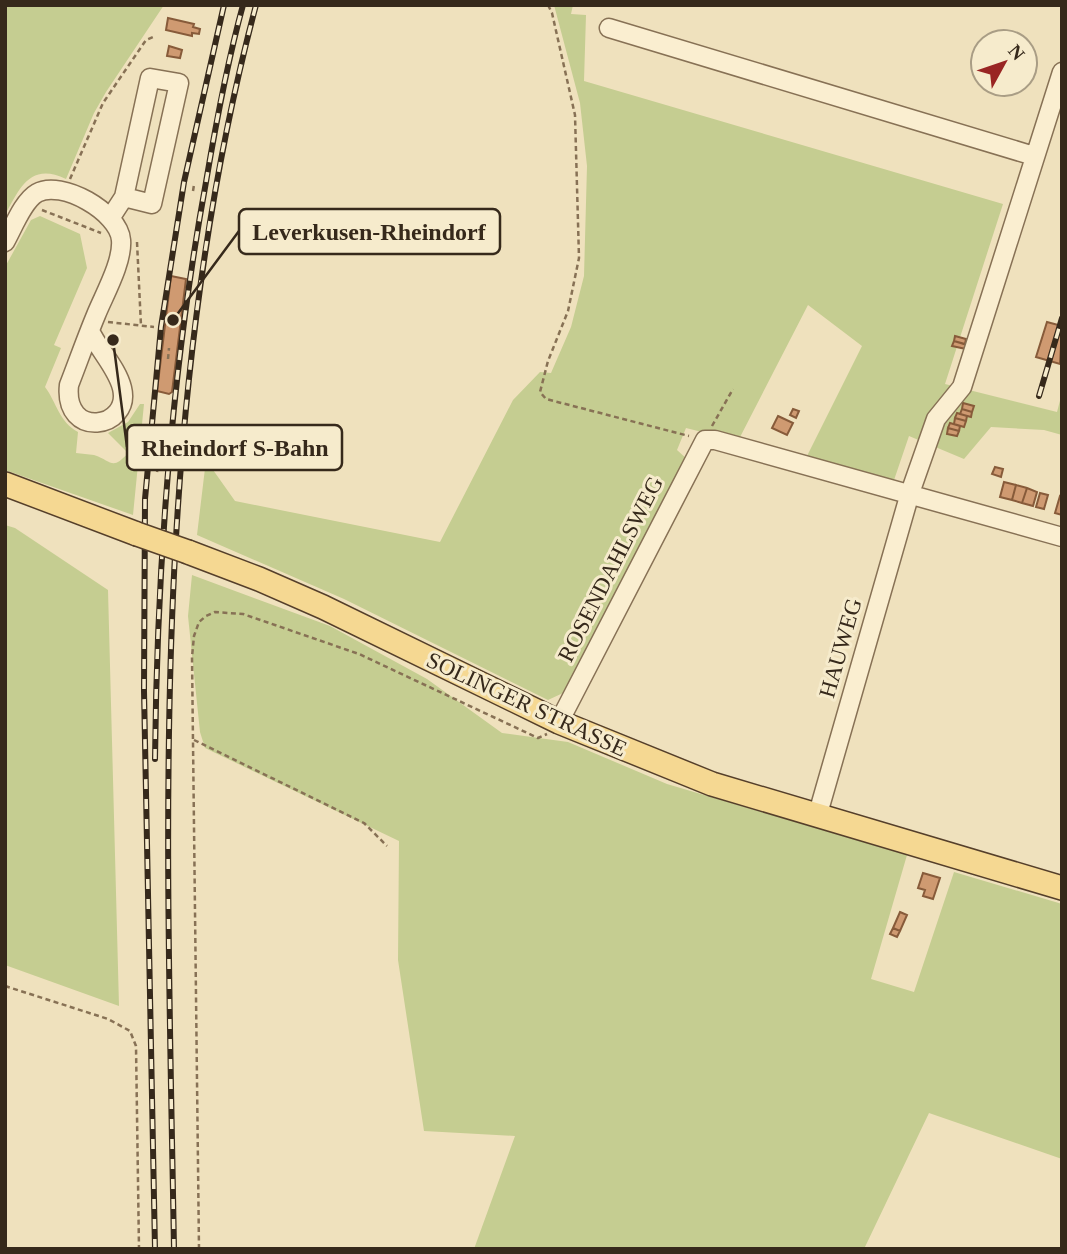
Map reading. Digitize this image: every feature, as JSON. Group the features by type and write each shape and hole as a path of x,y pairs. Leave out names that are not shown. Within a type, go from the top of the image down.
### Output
{"main road":[{"name":"SOLINGER STRASSE","path":"5,484 259,579 323,607 559,722 712,785 1062,888"}],"street":[{"path":"609,28 1034,156 1054,116 1062,72"},
{"path":"111,217 124,197 150,78 179,83 152,204 124,197"},
{"name":"HAUWEG","path":"817,817 911,493 936,419 962,387 1034,156"},
{"path":"5,242 26,205 36,194 50,189 99,207 111,217 121,240 118,261 90,331 69,386 68,396 78,417 88,423 99,424 116,412 122,402 122,390 90,331"},
{"path":"705,440 715,440 911,493 1062,537"},
{"name":"ROSENDAHLSWEG","path":"559,722 705,440"}],"path":[{"path":"548,5 575,115 579,258 568,311 548,361 540,392 546,399 705,440 733,389"},
{"path":"64,192 103,103 146,40 153,37"},
{"path":"193,191 194,185"},
{"path":"26,205 121,240 137,241 141,326"},
{"path":"108,322 108,332"},
{"path":"119,323 154,327"},
{"path":"168,359 169,348"},
{"path":"157,472 158,467"},
{"path":"199,1249 194,636 200,622 215,612 243,614 359,654 538,738 551,732 559,722"},
{"path":"194,740 364,823 387,846"},
{"path":"5,986 108,1019 130,1031 136,1046 139,1249"}],"green space":[{"path":"5,5 164,5 94,113 66,179 43,174 28,180 5,215"},
{"path":"554,5 573,5 571,14 586,15 584,81 1003,204 945,384 1057,412 1062,393 1062,435 1044,430 991,427 964,459 909,436 893,483 805,460 862,346 808,305 738,441 686,428 677,450 688,460 563,693 548,700 344,599 197,535 206,460 235,501 440,542 513,400 540,372 551,373 571,327 584,276 587,166 580,103"},
{"path":"40,216 80,234 87,268 54,345 61,348 45,387 62,418 78,432 76,453 94,455 112,463 118,462 128,453 108,433 128,422 140,404 144,404 133,515 5,470 5,267 31,220"},
{"path":"5,525 15,528 108,590 119,1006 5,965"},
{"path":"192,575 330,626 427,679 502,733 568,742 667,784 907,855 871,979 914,992 954,872 1062,904 1062,1159 929,1113 864,1249 474,1249 515,1136 424,1131 398,960 399,841 205,748 200,732 188,616"}],"building":[{"path":"168,18 194,24 193,27 200,29 199,34 192,33 192,36 166,30"},
{"path":"169,46 182,50 180,58 167,56"},
{"path":"171,276 186,279 172,392 169,394 157,391"},
{"path":"1047,322 1062,326 1060,364 1036,357"},
{"path":"955,336 966,339 965,344 954,341"},
{"path":"954,341 967,345 966,349 952,346"},
{"path":"963,403 974,406 972,412 962,409"},
{"path":"793,409 799,411 796,418 790,415"},
{"path":"962,409 972,412 971,417 960,414"},
{"path":"957,413 967,416 966,421 955,418"},
{"path":"778,416 793,423 787,435 772,428"},
{"path":"955,418 966,421 964,427 954,424"},
{"path":"950,423 960,426 959,431 948,428"},
{"path":"948,428 959,431 957,436 947,434"},
{"path":"995,467 1003,469 1001,477 992,474"},
{"path":"1004,482 1016,485 1012,500 1000,497"},
{"path":"1016,485 1027,488 1022,503 1012,500"},
{"path":"1027,488 1037,492 1033,506 1022,503"},
{"path":"1040,493 1048,495 1044,509 1036,507"},
{"path":"1060,496 1062,497 1062,515 1055,513"},
{"path":"923,873 940,878 933,899 923,896 925,890 918,888"},
{"path":"900,912 907,915 900,931 893,928"},
{"path":"893,928 900,931 897,937 890,934"}],"railway":[{"path":"155,1249 144,691 145,499 161,327 184,182 224,5"},
{"path":"155,759 159,614 175,397 210,160 243,5"},
{"path":"174,1249 168,780 172,623 181,467 197,312 221,158 256,5"},
{"path":"1039,396 1062,318"}],"place":[{"name":"Leverkusen-Rheindorf","path":"173,320"},
{"name":"Rheindorf S-Bahn","path":"113,340"}]}
